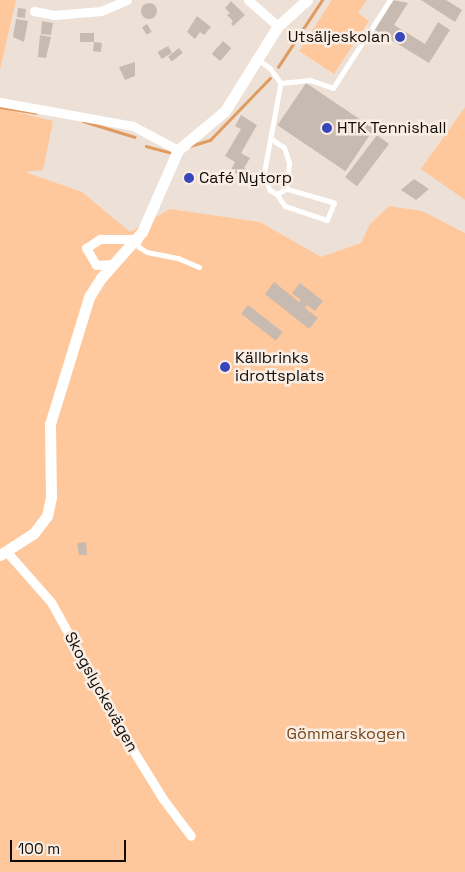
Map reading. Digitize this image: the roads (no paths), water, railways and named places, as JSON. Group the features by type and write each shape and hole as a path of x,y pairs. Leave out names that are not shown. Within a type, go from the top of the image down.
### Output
{"street":[{"path":"34,11 54,15 101,11 127,0"},
{"path":"248,0 278,26"},
{"path":"3,553 38,530 47,516 51,497 49,435 55,403 71,356 84,306 114,264 138,239 157,203 178,150 225,110 278,26 307,0"},
{"path":"0,102 133,126 178,150"},
{"path":"114,264 96,265 86,248 100,239 138,239"},
{"name":"Skogslyckevägen","path":"3,553 51,602 131,747 163,800 191,836"}],"lane":[{"path":"281,83 310,80 333,88 390,0"},
{"path":"257,59 270,68 281,83 264,176 270,190 277,194 285,206 327,220 334,203 286,189 277,194"},
{"path":"272,140 287,152 286,189"},
{"path":"138,239 139,247 147,252 178,258 199,267"}],"waterway":[{"path":"278,67 322,0"},
{"path":"190,146 210,140 270,78"},
{"path":"0,107 36,113"},
{"path":"83,121 135,137"},
{"path":"146,146 169,152"}],"place":[{"name":"Utsäljeskolan","path":"400,37"},
{"name":"HTK Tennishall","path":"327,128"},
{"name":"Café Nytorp","path":"189,178"},
{"name":"Källbrinks idrottsplats","path":"225,367"}],"park label":[{"name":"Gömmarskogen","path":"346,734"}]}
